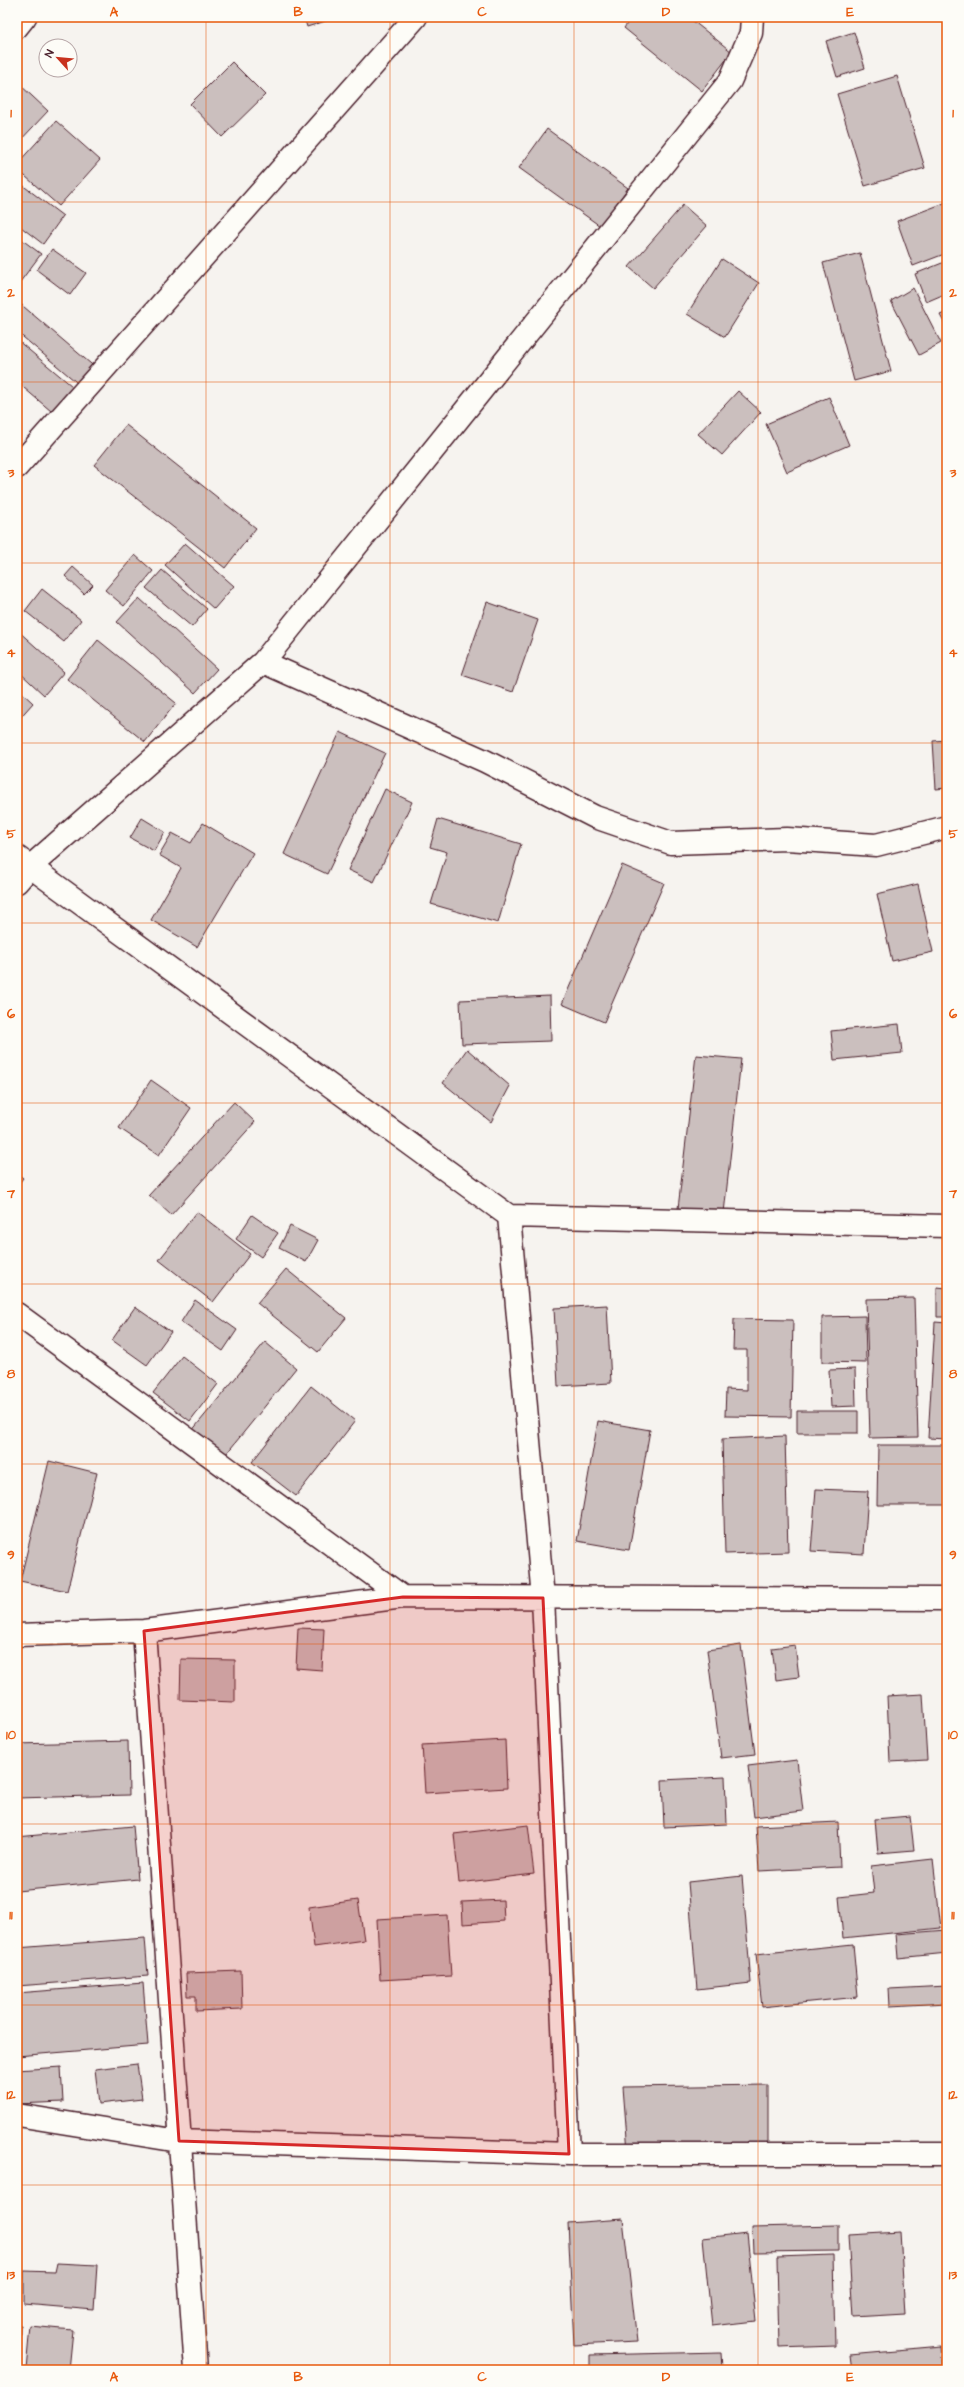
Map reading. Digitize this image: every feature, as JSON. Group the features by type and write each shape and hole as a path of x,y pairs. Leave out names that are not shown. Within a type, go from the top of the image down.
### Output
{"street":[{"path":"17,27 25,17"},
{"path":"17,467 416,17"},
{"path":"752,17 751,34 730,81 263,662 21,868 509,1216 947,1226"},
{"path":"263,662 485,761 595,817 671,843 787,839 876,845 947,827"},
{"path":"509,1216 543,1598 570,2154"},
{"path":"17,1314 403,1596"},
{"path":"17,1635 144,1631 403,1596 947,1600"},
{"path":"144,1631 196,2370"},
{"path":"17,2115 179,2141 570,2154 947,2154"}],"highlighted area":[{"path":"403,1597 543,1598 569,2154 179,2141 144,1631"}],"building":[{"path":"304,17 338,17 307,27"},
{"path":"632,17 688,17 732,52 702,91 624,28"},
{"path":"854,32 865,68 837,77 826,41"},
{"path":"232,62 265,95 222,137 190,104"},
{"path":"897,76 925,168 865,186 837,94"},
{"path":"17,82 48,111 17,144"},
{"path":"56,121 100,160 59,206 17,169 17,164"},
{"path":"547,129 628,188 600,226 519,168"},
{"path":"17,181 63,216 43,244 17,224"},
{"path":"947,202 947,253 913,266 897,221"},
{"path":"683,205 707,226 653,288 629,267"},
{"path":"17,236 41,254 17,286"},
{"path":"52,249 86,273 70,295 37,270"},
{"path":"860,253 891,371 854,381 823,263"},
{"path":"722,259 759,283 725,337 687,314"},
{"path":"947,261 947,293 926,302 915,274"},
{"path":"913,288 941,343 919,355 891,301"},
{"path":"17,301 104,375 88,392 17,332"},
{"path":"947,312 947,328 940,315"},
{"path":"17,340 78,391 58,417 17,382"},
{"path":"738,391 761,412 722,455 698,434"},
{"path":"829,397 849,445 787,472 766,424"},
{"path":"126,425 256,528 225,568 94,465"},
{"path":"185,543 234,586 214,609 165,565"},
{"path":"135,555 153,571 124,606 105,590"},
{"path":"73,567 93,585 84,594 65,576"},
{"path":"162,570 207,609 192,627 146,588"},
{"path":"42,589 81,620 64,642 25,611"},
{"path":"139,598 217,669 195,693 117,622"},
{"path":"487,602 538,620 513,692 462,675"},
{"path":"17,630 64,672 44,695 17,670"},
{"path":"98,640 176,703 145,742 67,679"},
{"path":"17,688 33,703 17,721"},
{"path":"340,732 385,753 327,874 284,854"},
{"path":"947,740 947,788 936,789 933,741"},
{"path":"385,789 412,802 374,882 348,870"},
{"path":"142,818 165,832 154,851 130,838"},
{"path":"438,819 521,844 498,923 431,904 447,852 430,847"},
{"path":"203,823 253,853 197,947 151,920 181,868 159,855 172,833 191,843"},
{"path":"622,865 664,883 604,1022 562,1004"},
{"path":"918,884 933,952 892,961 877,894"},
{"path":"550,996 551,1041 462,1044 460,1000"},
{"path":"899,1024 902,1053 834,1060 831,1031"},
{"path":"467,1049 510,1086 491,1122 443,1083"},
{"path":"696,1055 741,1059 723,1222 677,1217"},
{"path":"151,1080 191,1108 159,1155 119,1128"},
{"path":"234,1102 255,1122 171,1215 149,1195"},
{"path":"17,1173 23,1178 17,1186"},
{"path":"197,1212 250,1254 213,1302 159,1260"},
{"path":"252,1215 278,1233 261,1257 236,1239"},
{"path":"290,1226 318,1240 306,1262 279,1248"},
{"path":"286,1269 346,1318 318,1352 257,1303"},
{"path":"937,1287 947,1288 947,1317 937,1317"},
{"path":"914,1298 918,1437 870,1438 866,1299"},
{"path":"195,1300 237,1330 223,1351 181,1322"},
{"path":"607,1305 611,1383 558,1386 554,1308"},
{"path":"135,1307 171,1332 147,1365 112,1340"},
{"path":"865,1316 866,1363 822,1362 822,1317"},
{"path":"734,1319 793,1320 791,1417 725,1416 726,1389 747,1390 747,1350 733,1350"},
{"path":"935,1322 947,1323 947,1439 928,1438"},
{"path":"265,1342 296,1368 218,1464 186,1438"},
{"path":"182,1356 218,1384 190,1421 153,1393"},
{"path":"855,1369 856,1406 831,1407 829,1370"},
{"path":"311,1386 355,1421 296,1496 252,1462"},
{"path":"797,1411 858,1411 858,1433 797,1433"},
{"path":"598,1421 650,1430 629,1550 577,1541"},
{"path":"785,1436 788,1552 725,1554 722,1439"},
{"path":"878,1445 947,1445 947,1505 877,1505"},
{"path":"49,1461 97,1473 67,1591 20,1581"},
{"path":"816,1489 868,1491 864,1554 811,1551"},
{"path":"298,1628 324,1629 322,1670 296,1668"},
{"path":"741,1645 755,1754 721,1758 707,1650"},
{"path":"795,1645 799,1677 776,1680 772,1648"},
{"path":"181,1659 235,1660 235,1702 180,1700"},
{"path":"923,1694 927,1760 890,1762 887,1696"},
{"path":"505,1740 507,1788 425,1793 422,1745"},
{"path":"128,1741 129,1795 17,1798 17,1744"},
{"path":"797,1760 803,1811 754,1817 748,1766"},
{"path":"725,1777 727,1824 664,1827 662,1780"},
{"path":"910,1816 914,1850 878,1853 875,1819"},
{"path":"838,1822 840,1867 759,1871 756,1826"},
{"path":"528,1825 534,1874 459,1883 454,1834"},
{"path":"133,1826 138,1879 17,1891 17,1837"},
{"path":"933,1859 941,1928 843,1938 839,1897 874,1893 871,1866"},
{"path":"742,1876 751,1983 697,1989 688,1882"},
{"path":"358,1900 364,1940 314,1947 309,1907"},
{"path":"503,1900 504,1921 463,1924 462,1902"},
{"path":"447,1915 451,1976 380,1980 377,1919"},
{"path":"947,1930 947,1953 898,1958 896,1934"},
{"path":"145,1938 148,1976 17,1986 17,1948"},
{"path":"853,1944 858,1997 762,2007 756,1954"},
{"path":"241,1971 242,2009 196,2011 196,1996 187,1996 186,1973"},
{"path":"143,1983 148,2045 17,2056 17,1993"},
{"path":"947,1986 947,2003 890,2006 889,1989"},
{"path":"137,2064 142,2099 99,2104 95,2069"},
{"path":"61,2067 63,2102 17,2104 17,2070"},
{"path":"768,2085 768,2148 628,2151 623,2087"},
{"path":"623,2219 637,2342 574,2345 568,2223"},
{"path":"838,2225 838,2251 753,2252 752,2227"},
{"path":"900,2232 905,2314 853,2317 848,2235"},
{"path":"747,2233 756,2321 712,2326 703,2238"},
{"path":"833,2255 835,2346 779,2348 777,2257"},
{"path":"57,2263 97,2265 94,2310 24,2304 24,2271 55,2272"},
{"path":"17,2326 21,2326 20,2370 17,2370"},
{"path":"30,2326 73,2330 69,2370 26,2370"},
{"path":"941,2347 943,2370 852,2370 850,2355"},
{"path":"721,2352 722,2370 590,2370 590,2355"}]}
